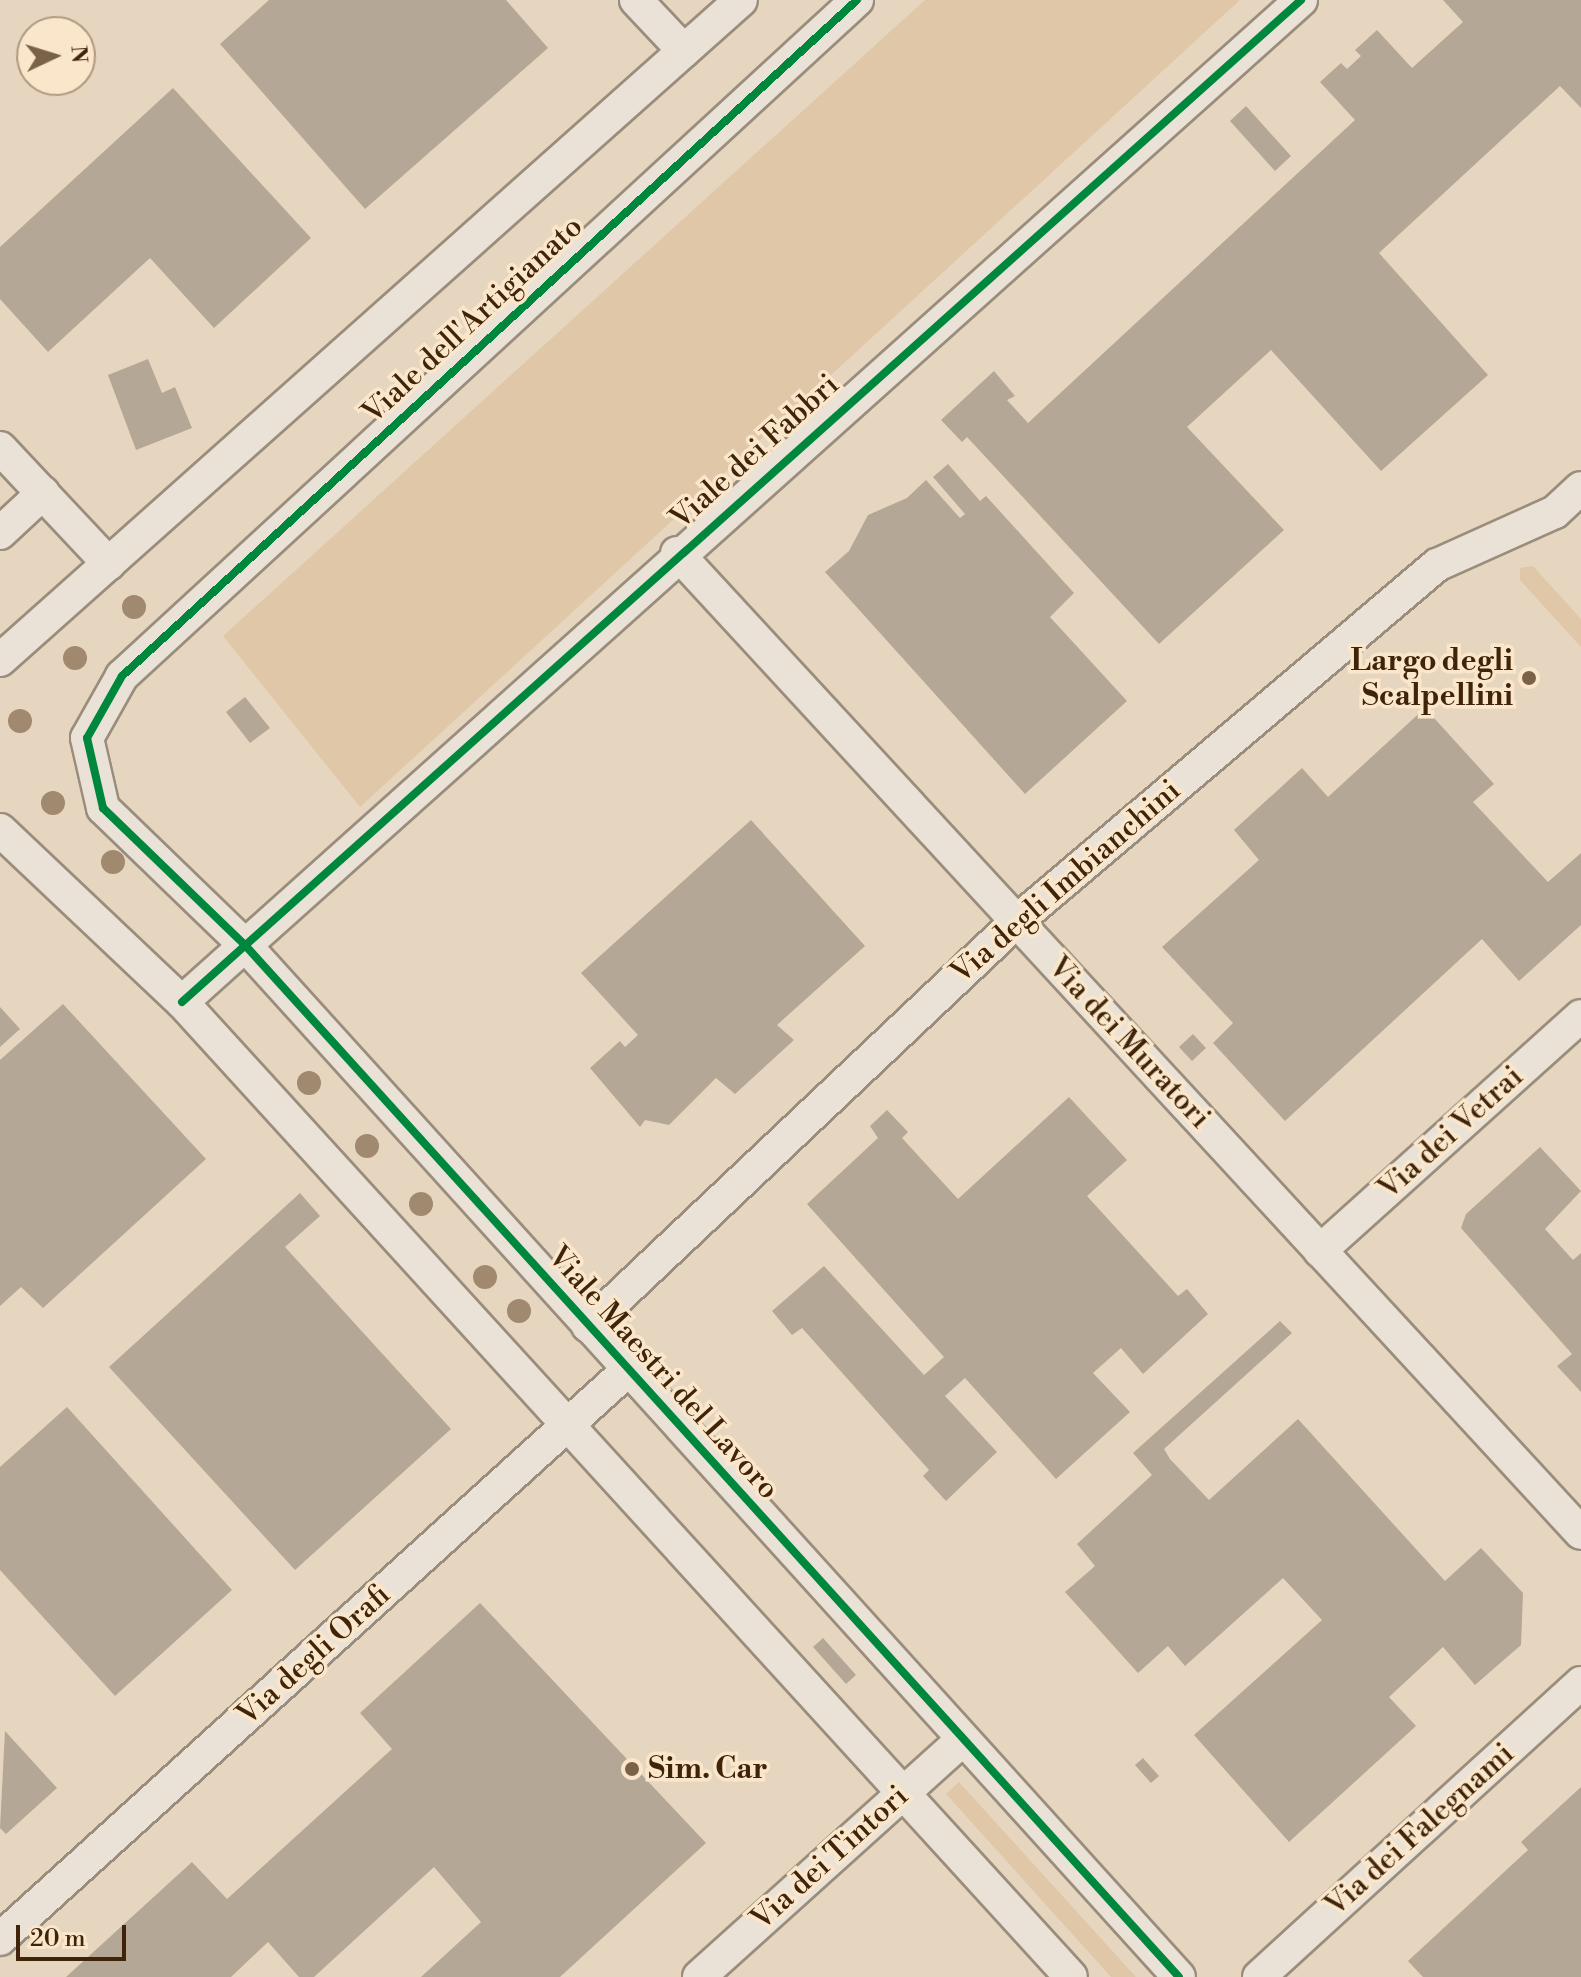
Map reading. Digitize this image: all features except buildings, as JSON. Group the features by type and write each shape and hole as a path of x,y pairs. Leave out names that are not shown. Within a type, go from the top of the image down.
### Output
{"street":[{"path":"636,0 684,51"},
{"name":"Viale dell'Artigianato","path":"0,660 741,0"},
{"name":"Viale dell'Artigianato","path":"103,808 87,738 122,676 857,0"},
{"name":"Viale dei Fabbri","path":"182,1002 677,553 1301,0"},
{"path":"0,448 109,564"},
{"name":"Via degli Imbianchini","path":"588,1326 1017,921 1437,565 1555,512 1581,488"},
{"path":"0,533 43,493"},
{"name":"Via dei Muratori","path":"677,553 1581,1533"},
{"name":"Viale Maestri del Lavoro","path":"103,808 244,944 1179,1977"},
{"path":"0,830 182,1002 1071,1977"},
{"name":"Via dei Vetrai","path":"1320,1251 1581,1016"},
{"name":"Via degli Orafi","path":"0,1939 628,1370"},
{"name":"Via dei Falegnami","path":"1259,1977 1581,1683"},
{"name":"Via dei Tintori","path":"699,1977 962,1740"}],"shaded area":[{"path":"925,0 1240,0 360,807 223,636"},
{"path":"1533,566 1581,619 1581,647 1520,580 1520,568"},
{"path":"959,1782 1136,1977 1111,1977 946,1794"}],"cycle path":[{"path":"857,0 122,676 87,738 103,808 244,944 1179,1977"},
{"path":"182,1002 1301,0"}],"place":[{"name":"Largo degli Scalpellini","path":"1529,678"},
{"name":"Sim. Car","path":"632,1769"}]}
